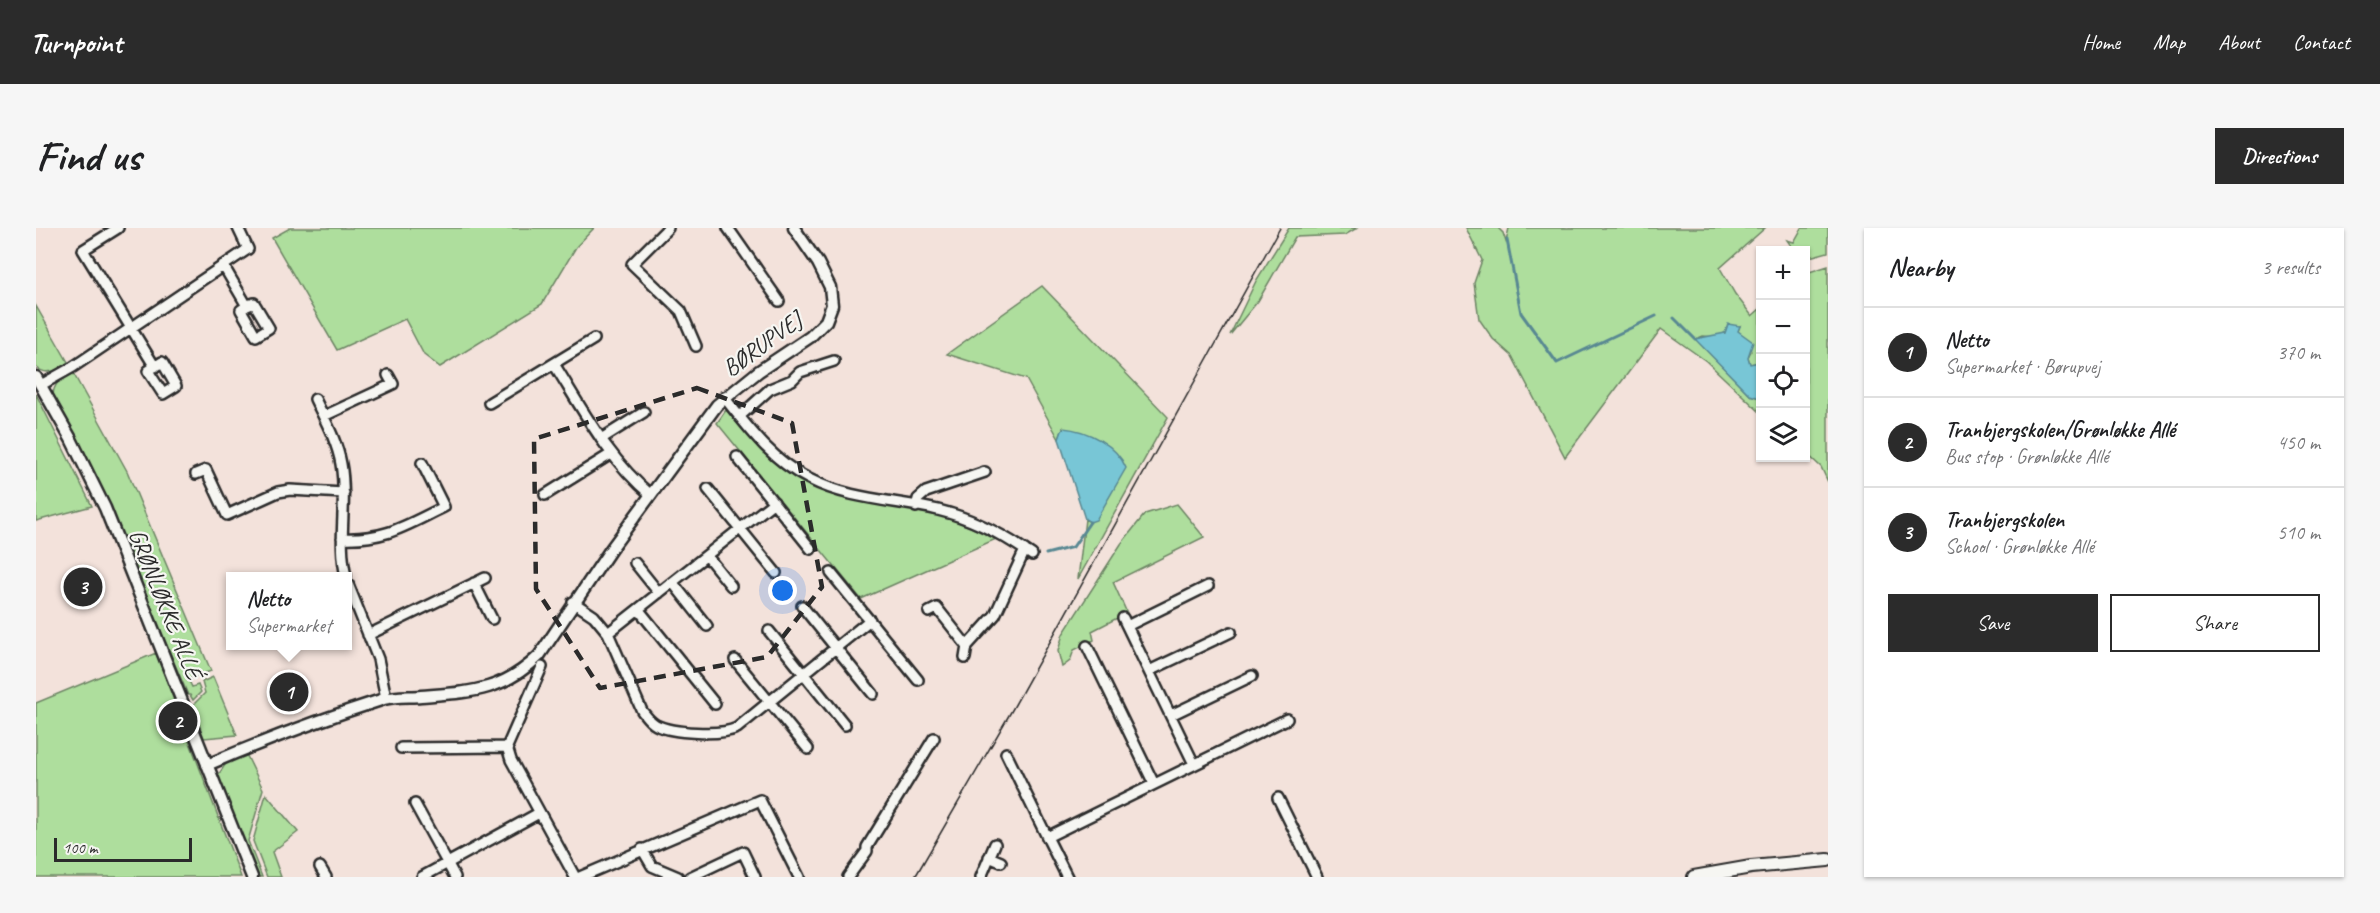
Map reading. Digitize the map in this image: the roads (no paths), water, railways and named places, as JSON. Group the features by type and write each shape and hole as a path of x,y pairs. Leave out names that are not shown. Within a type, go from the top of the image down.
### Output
{"main road":[{"path":"1694,877 1751,867 1828,861"}],"street":[{"path":"118,228 83,250 155,367"},
{"name":"GRØNLØKKE ALLÉ","path":"238,228 248,249 130,326 73,367 38,381 105,508 252,877"},
{"name":"BØRUPVEJ","path":"668,228 632,264 681,311 696,346"},
{"name":"BØRUPVEJ","path":"728,228 779,301"},
{"name":"BØRUPVEJ","path":"207,765 246,748 386,698 470,692 492,687 514,678 540,656 573,602 724,398 810,337 826,321 832,305 830,287 818,263 794,228"},
{"path":"223,265 248,306"},
{"path":"489,403 594,339"},
{"name":"BØRUPVEJ","path":"740,416 770,389 792,380 800,372 834,361"},
{"path":"554,364 611,454 624,471 651,495"},
{"path":"324,416 393,384 388,375"},
{"name":"BØRUPVEJ","path":"724,398 765,447 809,479 850,495 964,518 1029,552 995,615 967,646"},
{"path":"315,399 339,454 344,493 342,538 346,572"},
{"path":"601,439 644,412"},
{"path":"545,495 611,454"},
{"path":"737,457 811,549"},
{"path":"342,538 363,539 384,535 444,507 422,464"},
{"path":"196,474 206,470 227,515 278,492 290,490 344,493"},
{"path":"916,507 918,499 926,492 985,472"},
{"path":"708,489 776,573"},
{"path":"608,633 774,502"},
{"path":"707,556 731,586"},
{"path":"635,564 659,593"},
{"path":"831,573 918,680"},
{"path":"368,635 485,578"},
{"path":"474,583 492,618"},
{"path":"673,583 707,626"},
{"path":"1194,764 1125,622 1208,586"},
{"path":"352,595 378,659 386,698"},
{"path":"573,602 594,616 608,633 642,711 655,724 719,734 729,732 770,703 870,620"},
{"path":"802,606 873,694"},
{"path":"930,612 937,608 967,646 965,658"},
{"path":"639,610 715,704"},
{"path":"769,632 845,725"},
{"path":"1149,671 1232,632"},
{"path":"1087,646 1154,784"},
{"path":"735,660 808,749"},
{"path":"542,667 507,747 539,813 578,877 760,800 799,877"},
{"path":"1171,715 1252,676"},
{"path":"1047,837 1287,719"},
{"path":"848,877 867,851 867,847 934,738"},
{"path":"401,748 507,747"},
{"path":"1006,753 1067,877"},
{"path":"1278,798 1317,877"},
{"path":"415,804 455,877"},
{"path":"422,877 539,813"},
{"path":"981,877 995,844"},
{"path":"642,849 651,866 678,877"},
{"path":"690,877 743,852 755,877"},
{"path":"989,857 1000,862"},
{"path":"320,867 326,877"}],"water":[{"path":"1728,324 1740,326 1738,331 1753,342 1748,357 1750,364 1756,363 1756,397 1750,395 1695,339 1725,333"},
{"path":"1063,428 1082,432 1100,440 1116,452 1126,468 1096,520 1090,522 1085,519 1059,439"}],"waterway":[{"path":"1507,240 1521,313 1557,363 1656,316"},
{"path":"1674,318 1695,339"},
{"path":"1046,554 1073,547 1090,522"}],"tram line":[{"path":"915,877 1012,710 1280,228"}],"place":[{"name":"Tranbjergskolen","path":"83,587"},
{"name":"Netto","path":"289,692"},
{"name":"Tranbjergskolen/Grønløkke Allé","path":"178,721"}]}
